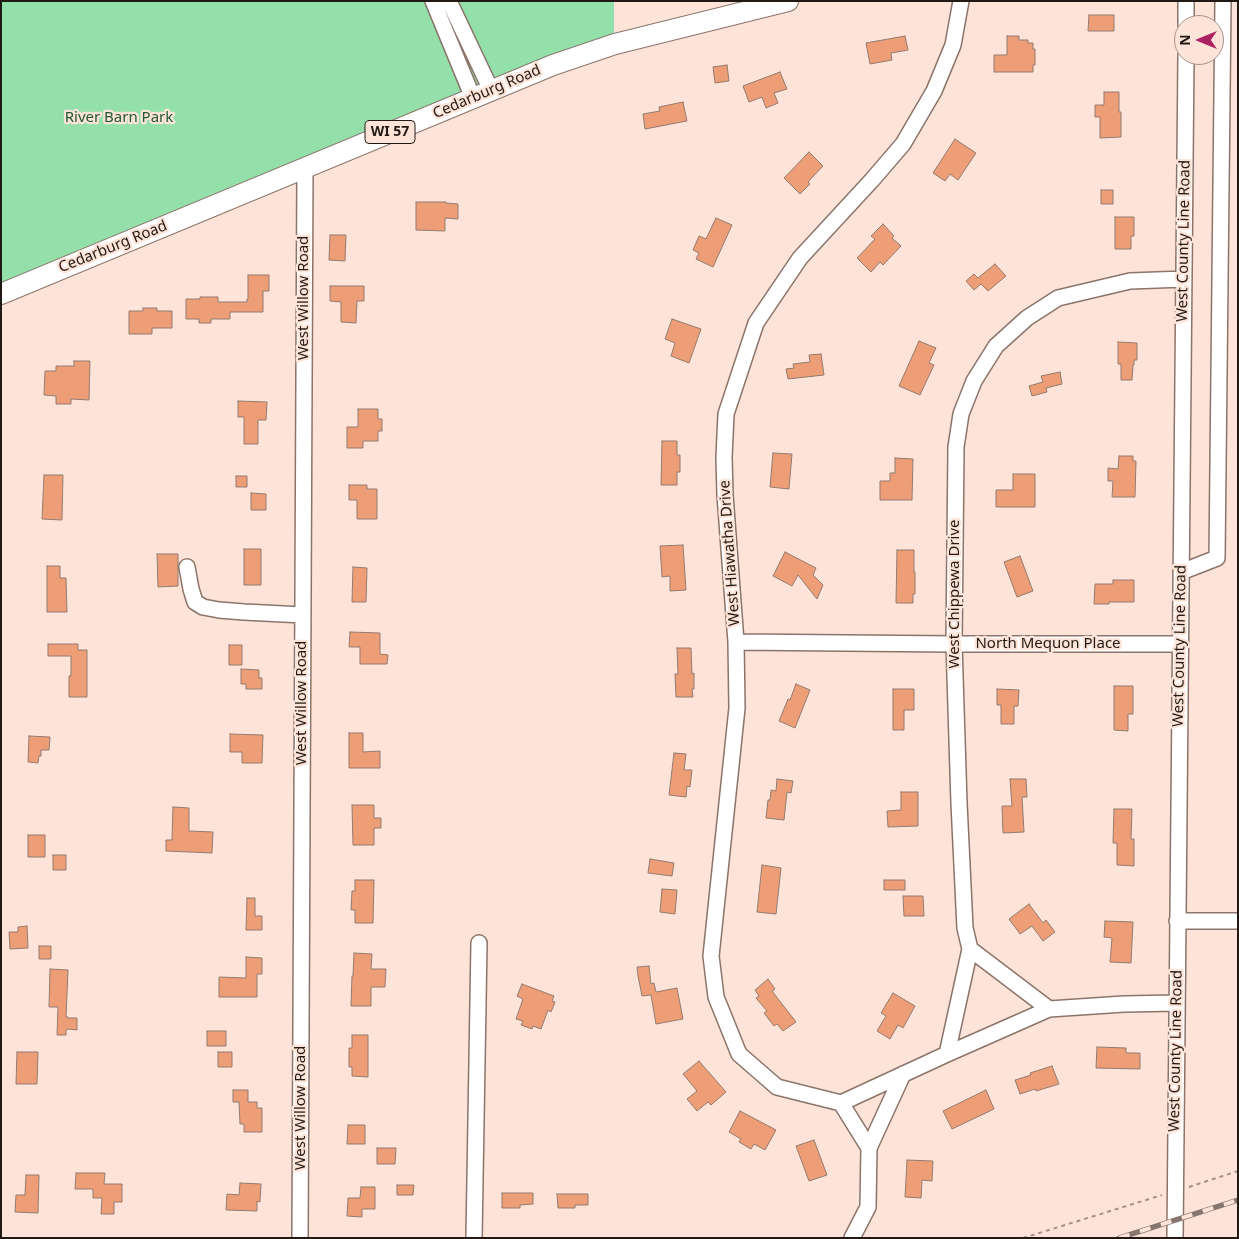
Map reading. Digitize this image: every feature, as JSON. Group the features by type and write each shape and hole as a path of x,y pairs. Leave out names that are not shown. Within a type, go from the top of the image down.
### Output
{"main road":[{"name":"Cedarburg Road","path":"1,294 553,65 615,44 788,1"}],"street":[{"path":"433,1 473,98"},
{"path":"449,1 491,90"},
{"name":"West Hiawatha Drive","path":"840,1103 777,1087 739,1054 716,997 711,956 738,708 736,642 725,495 726,414 756,323 800,258 903,144 934,90 953,45 961,1"},
{"path":"1186,1 1186,15"},
{"path":"1181,572 1217,558 1223,1"},
{"name":"West County Line Road","path":"1175,1238 1186,65"},
{"name":"West Willow Road","path":"300,1238 305,168"},
{"name":"West Chippewa Drive","path":"947,1054 970,949 965,928 958,803 954,644 956,447 961,414 974,381 996,346 1027,318 1058,298 1130,281 1184,279"},
{"path":"187,567 195,602 203,607 236,612 303,615"},
{"name":"North Mequon Place","path":"736,642 1181,644"},
{"path":"1178,921 1238,922"},
{"path":"474,1238 479,943"},
{"path":"970,949 1049,1009"},
{"path":"869,1148 840,1103 1049,1009 1177,1003"},
{"path":"852,1238 868,1207 869,1148 902,1074"}],"path":[{"path":"1182,1189 1238,1171"},
{"path":"1023,1238 1167,1194"}],"green space":[{"name":"River Barn Park","path":"1,1 614,1 615,44 1,294"}],"building":[{"path":"1089,15 1114,15 1114,31 1088,31"},
{"path":"905,36 908,50 891,53 892,60 870,64 866,43"},
{"path":"1007,36 1019,36 1019,40 1028,40 1028,43 1033,43 1035,65 1033,65 1033,72 994,72 994,55 1007,55"},
{"path":"727,65 729,81 715,83 713,67"},
{"path":"780,72 787,89 774,93 778,103 766,108 762,97 749,102 743,86"},
{"path":"1104,92 1119,92 1121,137 1100,138 1100,117 1095,117 1095,105 1104,105"},
{"path":"683,102 687,121 645,129 643,114 660,111 659,107"},
{"path":"955,139 976,153 958,180 950,174 945,181 933,173"},
{"path":"809,152 823,166 800,194 784,178"},
{"path":"1101,190 1113,190 1113,204 1101,204"},
{"path":"416,202 458,204 458,219 445,218 445,231 416,230"},
{"path":"1115,217 1134,217 1134,236 1131,236 1131,249 1115,249"},
{"path":"716,218 732,225 713,267 696,259 699,253 693,250 699,236 706,239"},
{"path":"883,224 894,236 892,238 901,246 883,265 880,262 871,272 857,258 875,239 871,236"},
{"path":"330,235 346,235 345,261 329,260"},
{"path":"995,264 1006,276 988,291 981,284 974,290 966,281 974,274 978,278"},
{"path":"248,275 269,275 269,291 263,291 263,312 230,312 230,319 211,319 211,323 199,323 199,319 186,319 186,299 218,297 218,302 247,302"},
{"path":"330,286 364,286 364,301 357,301 356,323 341,322 341,302 330,301"},
{"path":"143,308 157,308 157,311 172,311 172,328 152,328 152,334 129,334 129,311 143,311"},
{"path":"672,319 701,329 689,363 671,356 675,343 665,339"},
{"path":"919,341 936,348 929,363 934,365 920,395 899,386"},
{"path":"1118,342 1137,343 1137,360 1134,360 1132,380 1121,380 1121,364 1118,364"},
{"path":"821,354 824,375 788,379 786,369 794,368 793,364 810,362 809,355"},
{"path":"74,361 90,361 89,400 71,399 71,404 56,404 56,396 44,395 45,371 56,371 56,366 74,366"},
{"path":"1060,372 1062,384 1046,388 1047,392 1032,396 1029,386 1043,382 1041,376"},
{"path":"238,401 267,402 266,420 258,420 258,444 244,444 244,417 238,417"},
{"path":"358,409 378,409 378,419 382,419 382,431 378,431 378,441 363,441 363,448 347,448 347,427 358,427"},
{"path":"662,441 677,441 677,455 680,455 680,472 677,472 677,485 661,485"},
{"path":"773,453 792,454 789,489 770,487"},
{"path":"1119,456 1133,456 1133,461 1136,461 1135,497 1112,497 1113,481 1108,481 1108,468 1118,469"},
{"path":"895,458 913,459 912,500 880,500 880,481 890,481 890,473 895,473"},
{"path":"1013,474 1035,474 1035,507 996,507 996,490 1013,490"},
{"path":"44,475 63,475 62,520 42,519"},
{"path":"236,476 247,476 247,487 236,487"},
{"path":"349,485 367,485 367,489 377,489 377,519 357,519 357,500 349,500"},
{"path":"251,493 266,494 266,510 251,510"},
{"path":"683,545 686,590 670,591 670,576 662,577 660,546"},
{"path":"244,549 261,549 261,585 244,585"},
{"path":"897,550 914,550 915,594 913,594 913,603 896,603"},
{"path":"785,552 816,568 813,575 823,585 817,599 798,575 792,586 773,576"},
{"path":"157,554 178,554 178,586 158,587"},
{"path":"1020,556 1033,591 1017,597 1004,562"},
{"path":"47,566 60,566 60,578 66,578 67,612 47,612"},
{"path":"353,567 367,568 366,602 352,602"},
{"path":"1113,580 1134,580 1134,602 1094,604 1095,584 1113,584"},
{"path":"350,632 380,633 380,654 388,655 387,664 360,664 360,647 349,647"},
{"path":"48,644 78,644 78,650 87,650 87,697 69,697 71,656 48,656"},
{"path":"229,645 242,645 242,665 229,665"},
{"path":"677,648 691,648 692,674 694,673 693,697 676,697 675,674 678,674"},
{"path":"241,669 259,670 259,678 262,678 262,689 246,689 246,684 241,684"},
{"path":"796,684 810,690 795,728 779,721"},
{"path":"1114,686 1133,686 1133,714 1128,714 1128,731 1114,730"},
{"path":"893,689 914,689 914,710 904,710 904,730 893,730"},
{"path":"997,689 1019,690 1018,706 1014,706 1014,724 1001,724 1001,705 997,705"},
{"path":"349,733 363,733 363,752 380,751 380,768 349,768"},
{"path":"230,734 263,735 262,763 242,763 242,752 230,752"},
{"path":"29,736 50,737 49,750 41,750 38,763 28,762"},
{"path":"674,753 686,754 684,770 692,770 690,787 687,786 686,797 669,795"},
{"path":"777,779 793,781 791,793 787,792 784,820 766,818 768,800 770,800 771,790 776,791"},
{"path":"1010,779 1026,779 1027,797 1022,797 1024,832 1003,833 1002,806 1012,806"},
{"path":"901,792 918,792 918,826 888,827 887,811 901,810"},
{"path":"352,805 374,805 374,818 381,818 381,828 374,828 374,845 353,845"},
{"path":"173,807 189,808 189,831 213,832 212,853 166,851 166,840 172,840"},
{"path":"1114,809 1132,809 1131,839 1134,839 1134,866 1117,865 1117,843 1113,843"},
{"path":"28,835 45,835 45,857 28,857"},
{"path":"53,855 66,855 66,870 53,870"},
{"path":"650,859 674,863 672,876 648,873"},
{"path":"762,865 781,868 776,914 757,912"},
{"path":"355,880 374,880 373,923 355,923 355,910 351,910 352,891 355,891"},
{"path":"884,880 905,880 905,890 884,890"},
{"path":"662,889 677,890 675,914 660,912"},
{"path":"903,896 923,896 924,916 904,916"},
{"path":"247,898 255,898 255,916 262,916 262,930 246,930"},
{"path":"1029,904 1043,923 1046,920 1055,932 1043,941 1032,926 1020,934 1009,919"},
{"path":"1105,921 1133,922 1131,963 1110,962 1112,938 1104,937"},
{"path":"27,926 28,948 10,949 9,932 18,932 18,927"},
{"path":"39,946 51,946 51,959 39,959"},
{"path":"354,953 372,954 371,969 386,969 385,987 371,987 371,1006 351,1006"},
{"path":"246,957 262,958 262,974 257,974 257,997 219,997 219,977 246,978"},
{"path":"649,966 651,984 654,983 656,992 677,988 683,1019 656,1024 651,995 642,996 638,976 637,967"},
{"path":"50,969 68,970 66,1017 77,1018 77,1030 68,1029 66,1030 66,1035 57,1035 58,1007 49,1007"},
{"path":"768,979 775,989 772,991 796,1022 783,1031 777,1024 774,1026 764,1013 767,1011 756,998 759,996 755,990"},
{"path":"522,984 554,996 552,1001 555,1002 551,1012 548,1010 541,1029 533,1026 532,1029 521,1025 523,1021 516,1019 523,999 517,996"},
{"path":"893,993 915,1006 903,1028 898,1025 890,1039 877,1031 886,1016 881,1013"},
{"path":"207,1031 226,1031 226,1046 207,1046"},
{"path":"352,1035 368,1035 368,1077 352,1076 352,1067 349,1067 349,1048 352,1048"},
{"path":"1097,1047 1126,1048 1126,1053 1140,1053 1140,1069 1096,1068"},
{"path":"17,1052 38,1052 37,1084 16,1084"},
{"path":"218,1052 232,1052 232,1067 218,1067"},
{"path":"699,1061 726,1092 711,1105 708,1102 697,1111 687,1099 697,1091 683,1074"},
{"path":"1052,1066 1059,1084 1020,1094 1015,1080"},
{"path":"233,1090 248,1090 248,1102 257,1102 257,1108 262,1108 262,1132 244,1132 244,1124 240,1124 239,1102 233,1102"},
{"path":"986,1090 994,1109 952,1129 943,1111"},
{"path":"740,1111 776,1130 765,1150 754,1144 751,1149 739,1142 741,1139 729,1132"},
{"path":"348,1125 365,1125 365,1144 347,1144"},
{"path":"814,1140 827,1175 809,1181 796,1146"},
{"path":"377,1148 396,1148 395,1164 377,1164"},
{"path":"907,1160 933,1161 932,1181 922,1180 921,1198 905,1197"},
{"path":"76,1173 105,1173 104,1184 122,1184 122,1202 114,1202 114,1214 101,1214 102,1198 93,1198 93,1189 75,1189"},
{"path":"26,1175 39,1175 38,1213 15,1212 16,1195 25,1195"},
{"path":"240,1183 261,1184 260,1202 257,1201 257,1211 226,1210 227,1194 239,1195"},
{"path":"397,1185 414,1185 413,1195 397,1195"},
{"path":"361,1187 375,1187 375,1209 362,1209 362,1217 347,1216 348,1198 360,1198"},
{"path":"502,1193 533,1193 533,1204 520,1205 520,1208 502,1208"},
{"path":"557,1194 588,1194 588,1205 575,1205 575,1208 558,1208"}],"railway":[{"path":"1119,1238 1238,1200"}]}
